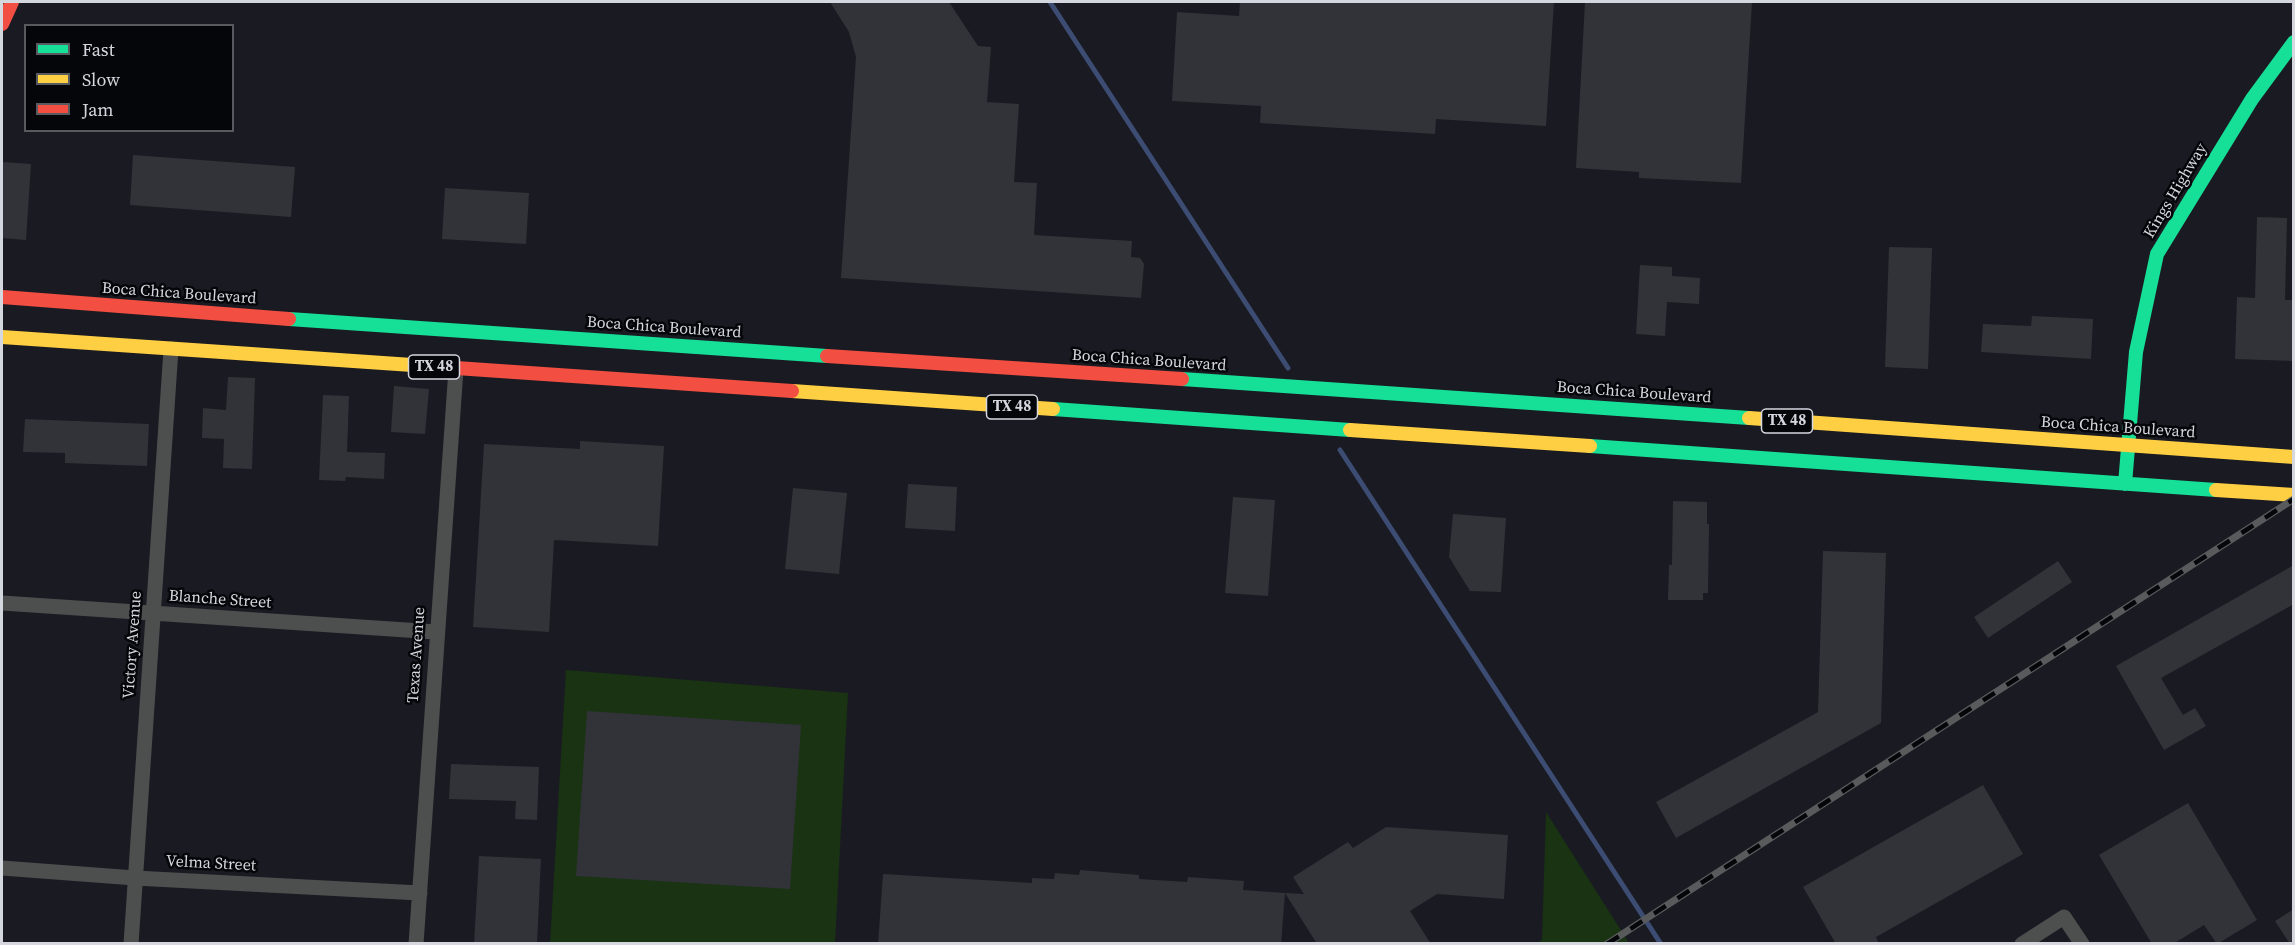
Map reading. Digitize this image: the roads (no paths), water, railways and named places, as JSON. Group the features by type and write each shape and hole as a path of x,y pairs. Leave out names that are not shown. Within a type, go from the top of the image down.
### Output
{"main road":[{"path":"2,24 12,2"},
{"name":"Kings Highway","path":"2125,484 2136,352 2157,254 2252,99 2294,42"},
{"name":"Boca Chica Boulevard","path":"2,297 301,320 1612,408 2294,457"},
{"name":"TX 48","path":"2,337 2294,495"}],"street":[{"name":"Victory Avenue","path":"131,944 171,349"},
{"name":"Texas Avenue","path":"416,944 456,369"},
{"name":"Blanche Street","path":"2,603 436,632"},
{"name":"Velma Street","path":"2,868 135,878 420,893"},
{"path":"2022,944 2064,917 2082,944"}],"waterway":[{"path":"1050,2 1288,368"},
{"path":"1340,450 1661,944"}],"railway":[{"path":"1607,944 2294,499"}]}
